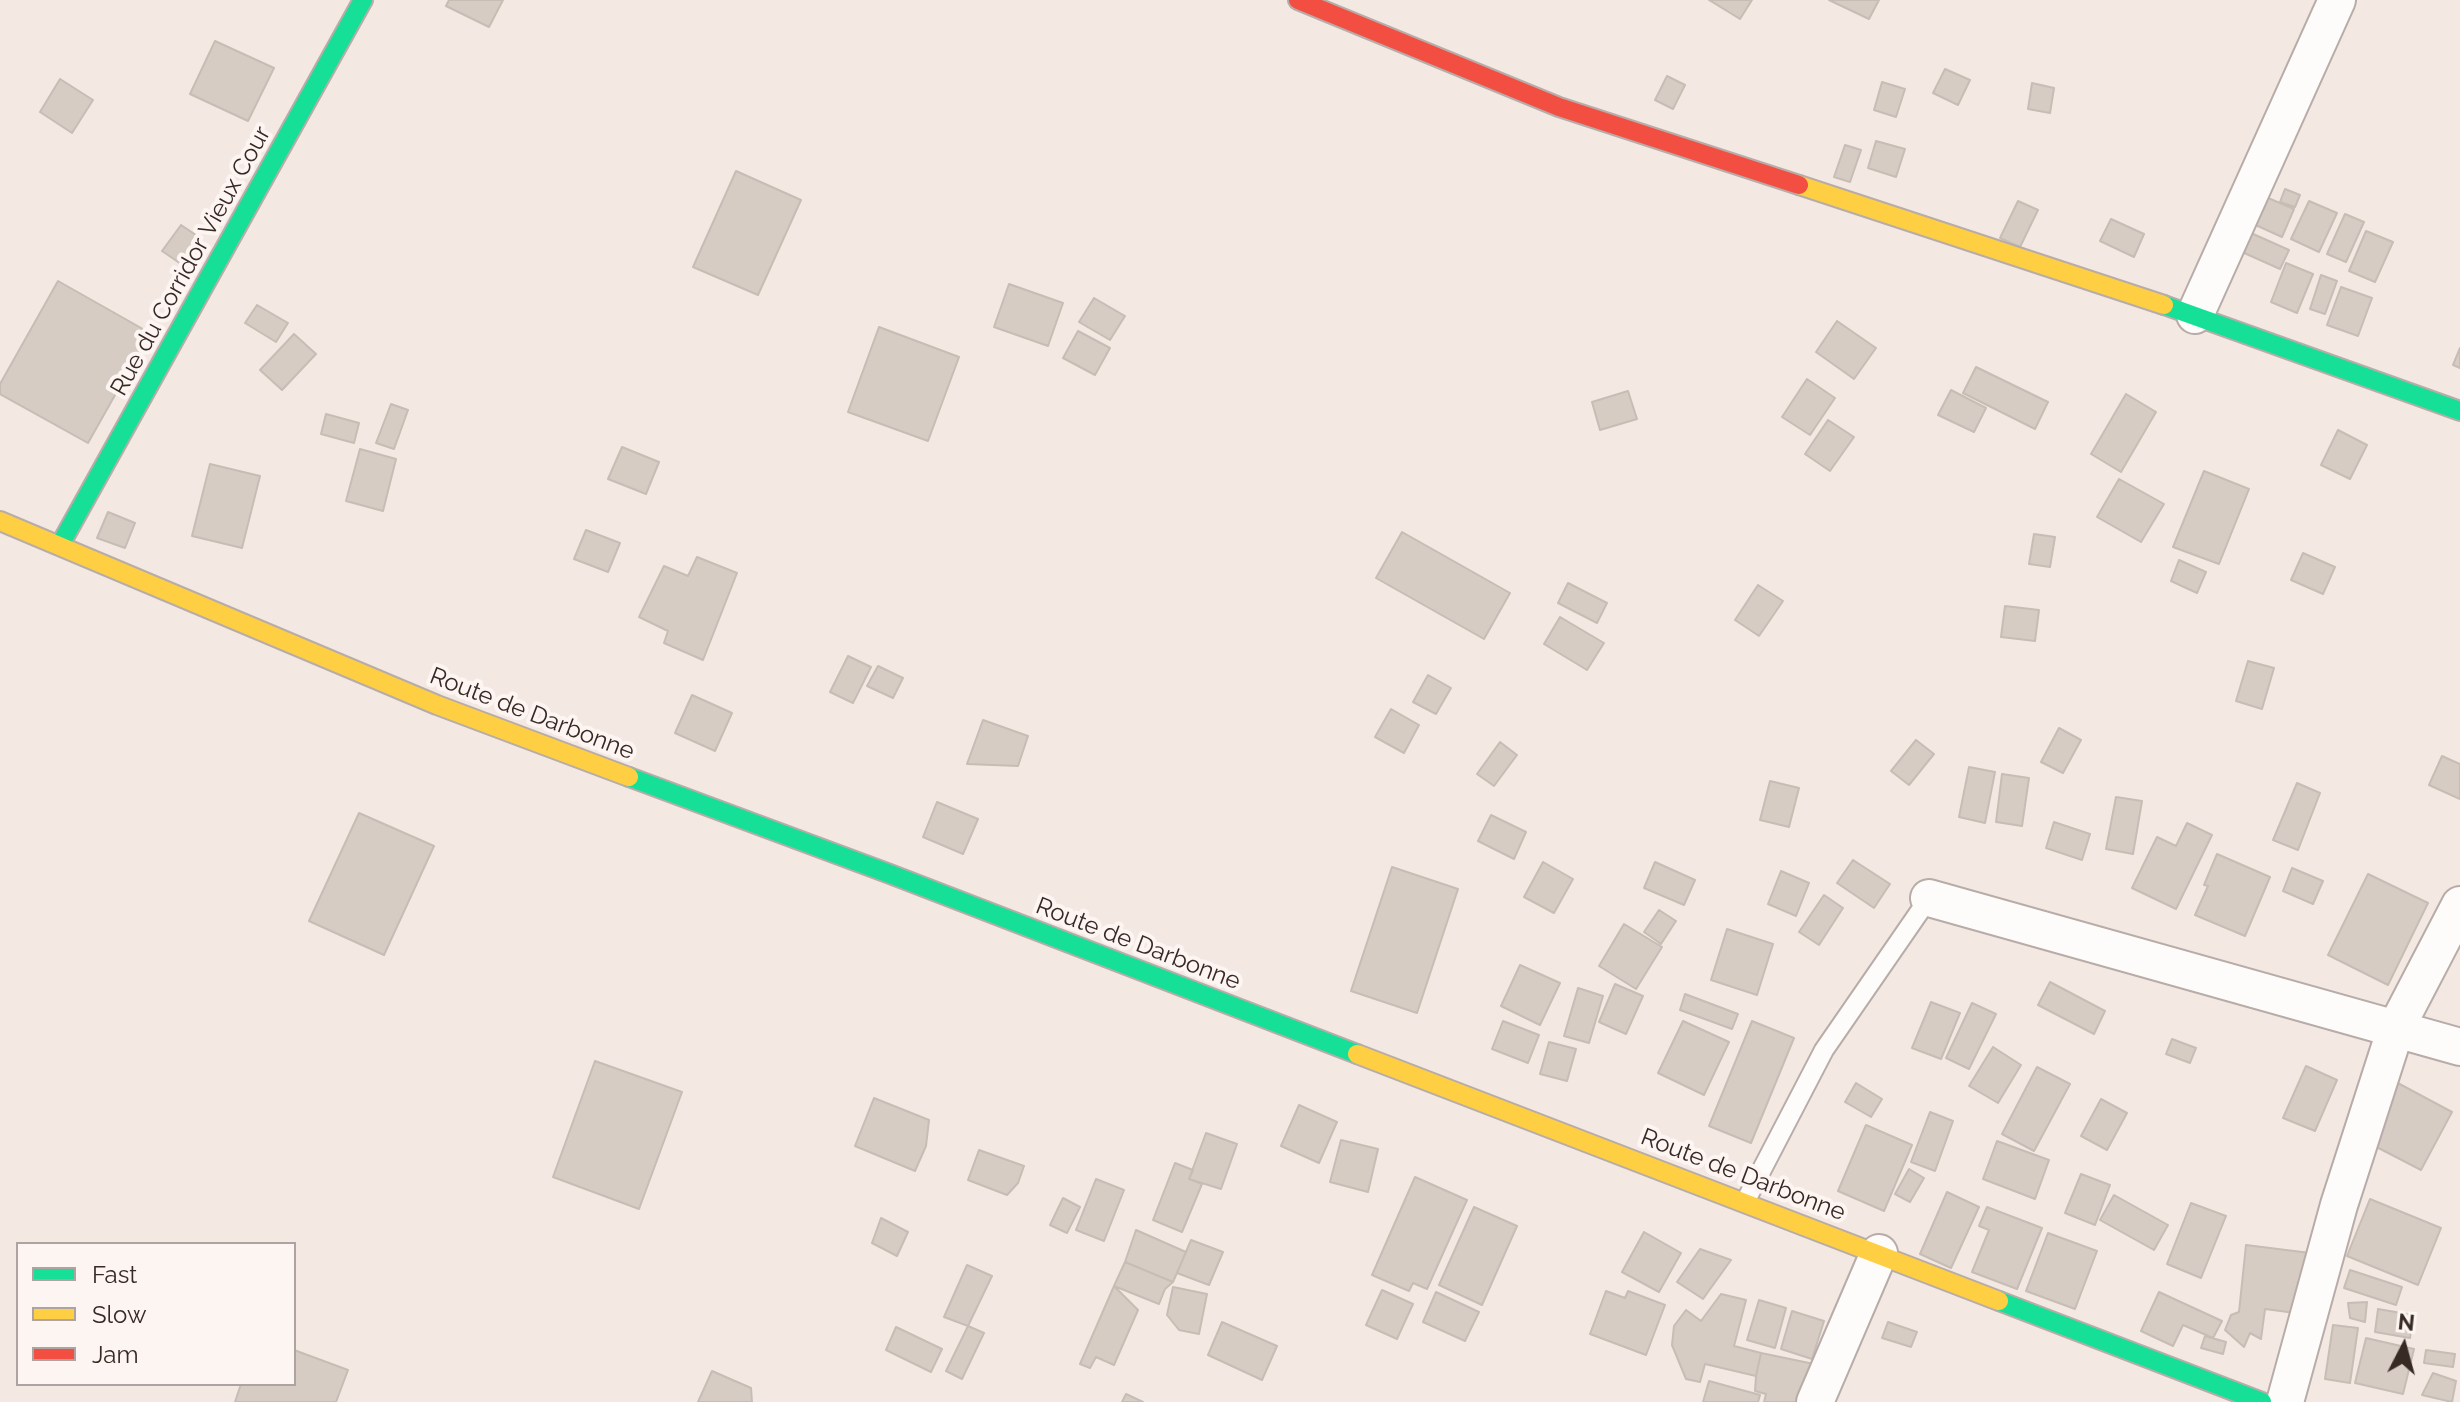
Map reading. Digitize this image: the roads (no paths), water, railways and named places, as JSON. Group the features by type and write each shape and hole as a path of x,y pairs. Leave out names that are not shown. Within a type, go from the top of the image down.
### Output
{"street":[{"name":"Rue du Corridor Vieux Cour","path":"60,545 363,0"},
{"path":"1298,0 1559,107 2195,315 2460,411"},
{"path":"2195,315 2337,0"},
{"name":"Route de Darbonne","path":"0,521 437,705 890,874 2262,1402"},
{"path":"1929,898 2460,1047"},
{"path":"2285,1402 2339,1205 2396,1028 2460,905"},
{"path":"1815,1402 1879,1253"}],"lane":[{"path":"1745,1202 1824,1050 1929,898"}]}
